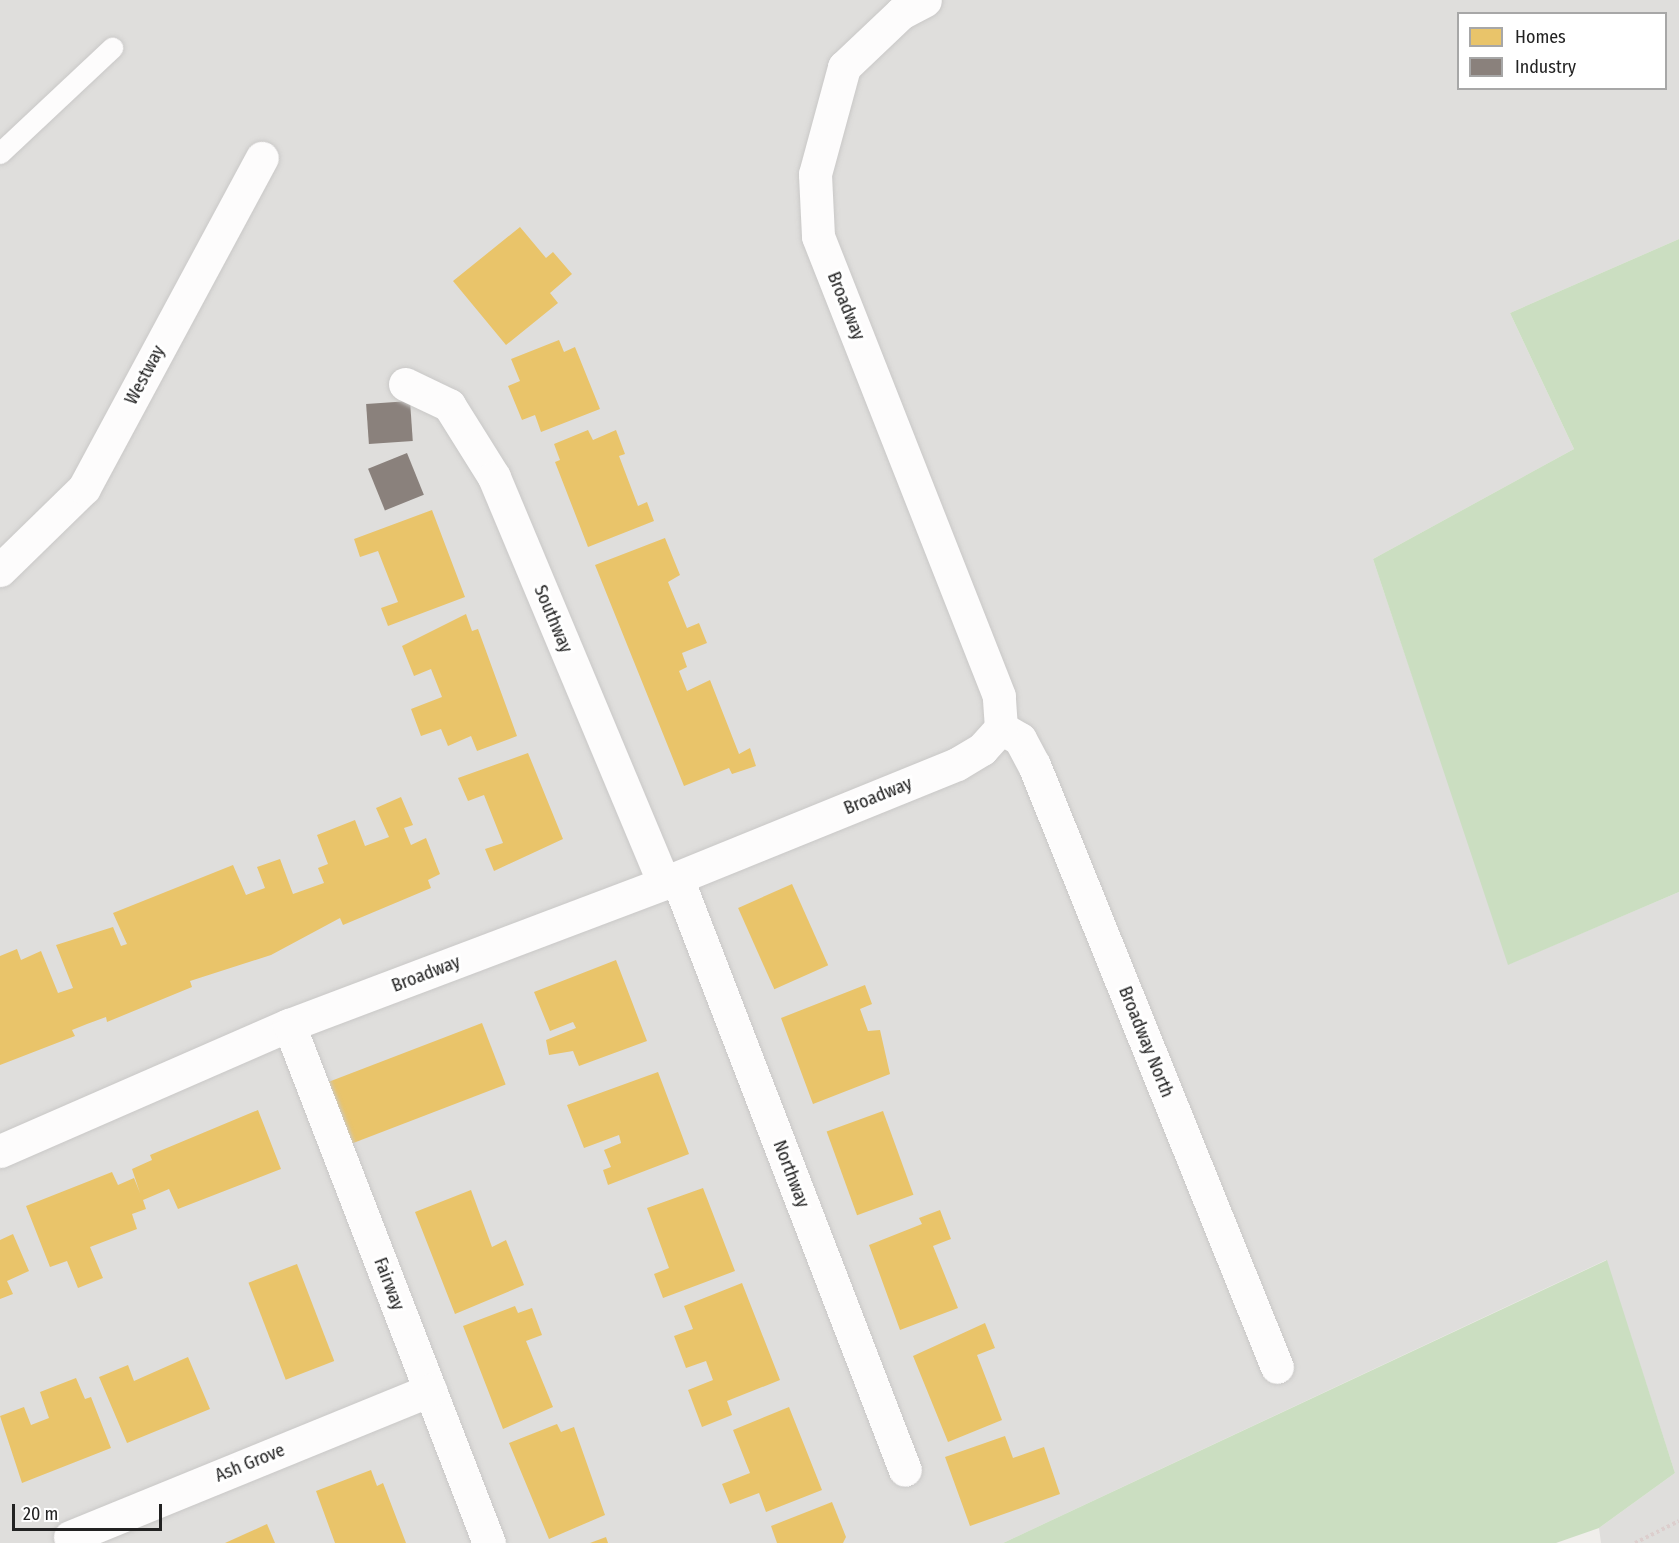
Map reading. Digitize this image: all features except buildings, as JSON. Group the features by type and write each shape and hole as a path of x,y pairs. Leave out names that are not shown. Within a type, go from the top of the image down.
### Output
{"street":[{"name":"Broadway","path":"0,1151 289,1026 671,881 957,764 982,749 1001,728 999,696 818,236 815,174 844,68 901,13 925,0"},
{"name":"Westway","path":"0,570 84,488 262,158"},
{"name":"Southway","path":"405,384 449,405 494,477 671,881"},
{"name":"Broadway North","path":"1001,728 1020,739 1034,765 1277,1367"},
{"name":"Northway","path":"671,881 905,1470"},
{"name":"Fairway","path":"289,1026 489,1543"},
{"name":"Ash Grove","path":"70,1537 430,1390"}],"lane":[{"path":"0,153 112,48"}],"path":[{"path":"1635,1543 1679,1521"}],"shaded area":[{"path":"0,0 1679,0 1679,239 1510,313 1574,449 1373,559 1509,964 1679,892 1679,1543 1601,1543 1599,1528 1675,1473 1606,1260 1003,1543 0,1543"}],"green space":[{"path":"1679,239 1679,892 1508,965 1373,559 1574,449 1510,313"},
{"path":"1607,1260 1675,1473 1599,1528 1556,1543 1003,1543"}]}
